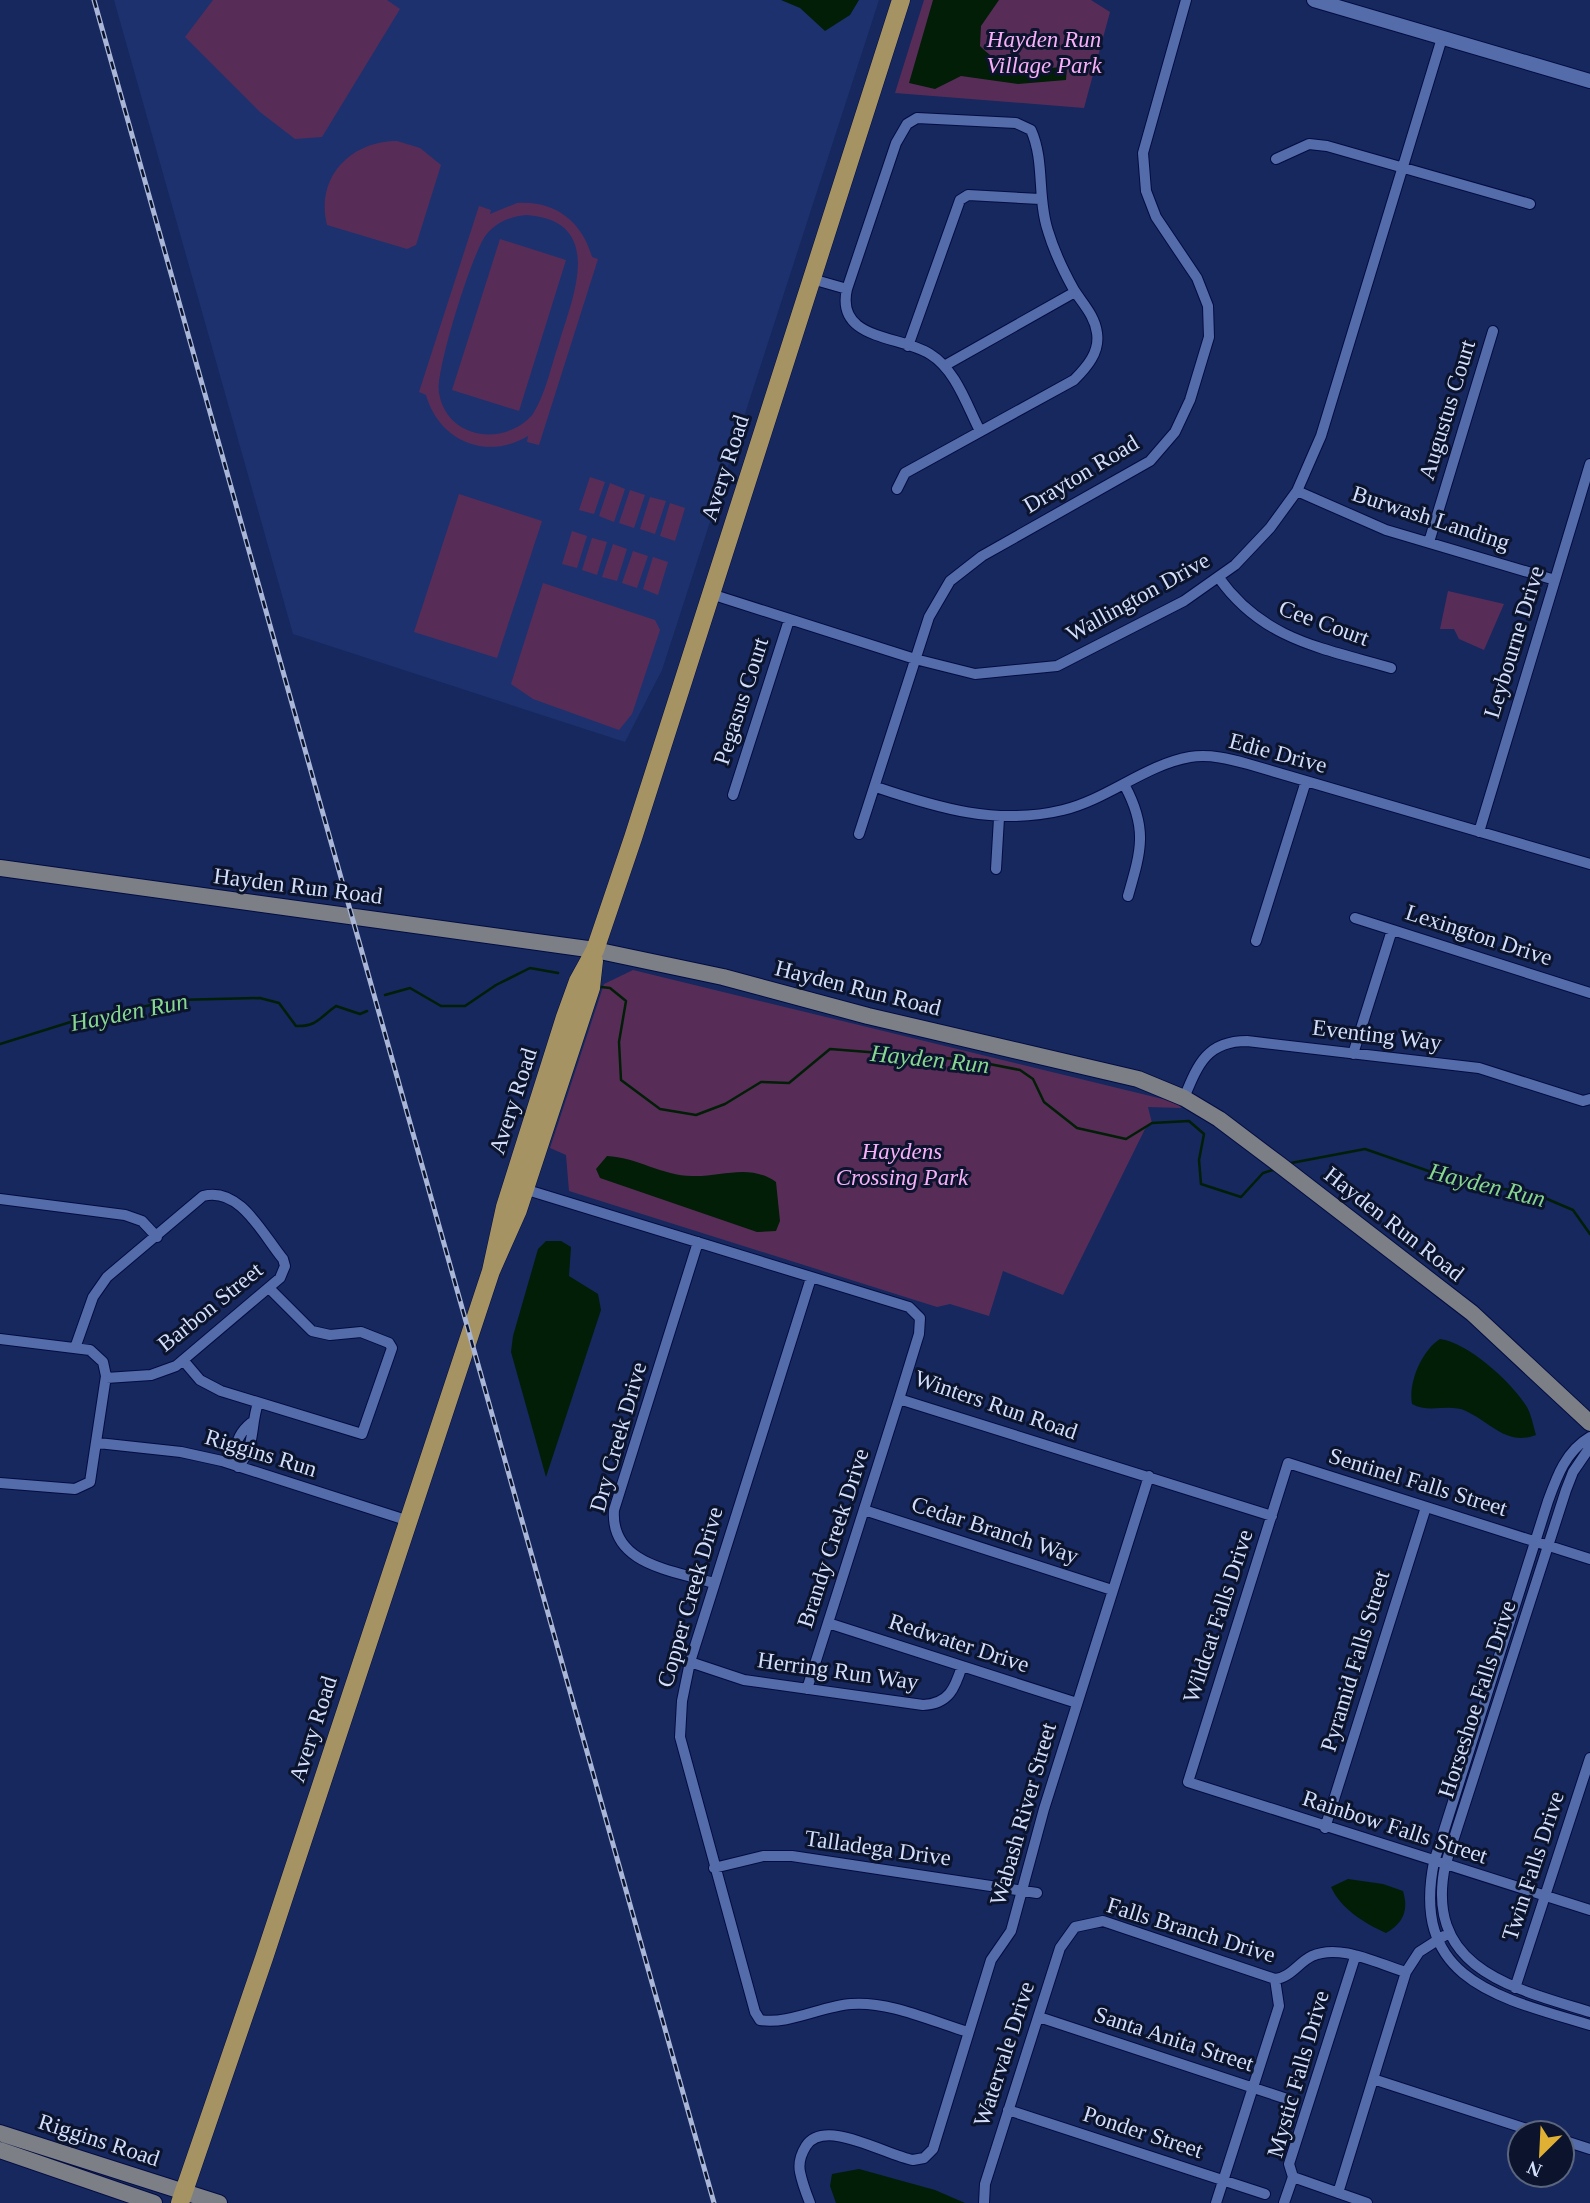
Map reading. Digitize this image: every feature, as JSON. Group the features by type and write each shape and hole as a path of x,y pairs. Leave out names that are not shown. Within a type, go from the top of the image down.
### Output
{"main road":[{"name":"Avery Road","path":"491,1271 505,1207 565,1017 578,981 595,950 901,0"},
{"name":"Hayden Run Road","path":"0,868 595,950 723,977 868,1016 1138,1079 1184,1098 1220,1119 1472,1313 1590,1423"},
{"name":"Avery Road","path":"182,2197 491,1271 524,1189 591,988 595,950"},
{"name":"Riggins Road","path":"0,2133 182,2197 219,2203"},
{"name":"Riggins Road","path":"0,2150 154,2203"}],"street":[{"name":"Drayton Road","path":"859,834 937,598 950,582 982,556 1150,461 1175,432 1190,400 1209,337 1208,306 1197,278 1156,217 1146,191 1143,153 1186,0"},
{"path":"1314,0 1590,80"},
{"name":"Wallington Drive","path":"710,594 915,659 975,674 1057,666 1131,630 1219,578 1270,528 1297,491 1326,422 1442,37"},
{"path":"897,489 905,473 1074,380 1088,366 1098,336 1095,322 1076,292 1048,232 1040,199 1037,144 1031,130 1024,125 1003,122 927,116 912,120 900,132 847,289 847,311 854,323 865,332 930,354 944,366 980,431"},
{"path":"1276,159 1309,144 1327,146 1530,204"},
{"path":"908,346 960,200 968,195 1040,199"},
{"path":"812,279 847,289"},
{"path":"944,366 1076,292"},
{"name":"Augustus Court","path":"1429,542 1493,331"},
{"name":"Leybourne Drive","path":"1479,832 1590,464"},
{"name":"Burwash Landing","path":"1297,491 1350,516 1555,580"},
{"name":"Cee Court","path":"1219,578 1244,610 1287,637 1391,668"},
{"name":"Pegasus Court","path":"733,795 789,620"},
{"name":"Edie Drive","path":"876,787 937,806 999,818 1064,810 1125,786 1149,772 1192,757 1229,759 1590,864"},
{"path":"1256,941 1306,781"},
{"path":"1125,786 1142,830 1137,866 1128,896"},
{"path":"996,869 999,818"},
{"name":"Lexington Drive","path":"1355,918 1590,993"},
{"path":"1353,1054 1392,930"},
{"name":"Eventing Way","path":"1184,1098 1208,1054 1229,1041 1479,1068 1583,1101 1590,1099"},
{"name":"Winters Run Road","path":"524,1189 909,1307 920,1318 919,1334 899,1399 1272,1516"},
{"name":"Barbon Street","path":"106,1378 151,1375 183,1360 270,1289 280,1278 285,1266 237,1202 215,1194 203,1196 157,1237"},
{"path":"0,1199 125,1215 142,1221 157,1237 107,1277 93,1297 75,1348"},
{"name":"Dry Creek Drive","path":"698,1242 614,1510 613,1524 621,1545 639,1559 713,1583"},
{"name":"Copper Creek Drive","path":"811,1278 690,1662 682,1701 680,1738 714,1868 755,2012 760,2020 770,2022 828,2006 881,2006 968,2032"},
{"path":"183,1360 210,1386 356,1435 365,1431 392,1348 389,1343 361,1332 330,1335 312,1331 270,1289"},
{"path":"0,1339 90,1350 106,1367 94,1476 80,1489 0,1483"},
{"name":"Brandy Creek Drive","path":"807,1689 899,1399"},
{"path":"238,1467 234,1452 242,1430 251,1423 258,1403"},
{"name":"Horseshoe Falls Drive","path":"1438,1939 1429,1910 1434,1862 1534,1541 1564,1462 1577,1446 1590,1437"},
{"name":"Riggins Run","path":"98,1443 181,1452 238,1467 409,1521"},
{"name":"Horseshoe Falls Drive","path":"1449,1932 1441,1901 1445,1866 1547,1545 1573,1472 1590,1447"},
{"name":"Sentinel Falls Street","path":"1288,1463 1590,1559"},
{"name":"Wildcat Falls Drive","path":"1188,1782 1288,1463"},
{"name":"Wabash River Street","path":"810,2203 799,2169 801,2155 809,2142 824,2135 845,2136 901,2158 924,2158 933,2149 992,1960 1011,1931 1024,1891 1044,1809 1149,1476"},
{"name":"Pyramid Falls Street","path":"1325,1828 1426,1507"},
{"name":"Cedar Branch Way","path":"864,1510 1112,1590"},
{"name":"Redwater Drive","path":"828,1623 1077,1703"},
{"name":"Herring Run Way","path":"690,1662 744,1680 934,1704 953,1692 962,1666"},
{"name":"Twin Falls Drive","path":"1515,1987 1587,1781 1590,1758"},
{"name":"Rainbow Falls Street","path":"1188,1782 1325,1828 1590,1910"},
{"name":"Talladega Drive","path":"714,1868 763,1856 792,1856 1037,1893"},
{"name":"Falls Branch Drive","path":"1080,1924 1103,1921 1275,1979 1282,1978 1309,1957 1325,1952 1355,1956 1406,1972"},
{"name":"Watervale Drive","path":"984,2203 985,2184 1060,1948 1067,1935 1080,1924"},
{"path":"1338,2193 1406,1972 1419,1952 1449,1932 1483,1973 1515,1987 1590,2012"},
{"path":"1438,1939 1449,1957 1478,1986 1511,2001 1590,2025"},
{"name":"Mystic Falls Drive","path":"1284,2203 1293,2177 1289,2164 1355,1956"},
{"path":"1216,2203 1279,2006 1275,1979"},
{"name":"Santa Anita Street","path":"1039,2017 1290,2100 1293,2105"},
{"path":"1373,2079 1506,2122"},
{"name":"Ponder Street","path":"1008,2110 1265,2194"},
{"path":"1293,2177 1367,2203"}],"shaded area":[{"path":"114,0 879,0 662,670 625,742 293,634"},
{"path":"781,0 859,0 850,15 825,31 800,8"},
{"path":"933,0 999,0 981,26 980,46 991,56 1010,66 1030,69 1067,67 1066,80 1018,84 961,76 935,89 909,83"},
{"path":"607,1156 681,1175 745,1172 766,1176 776,1182 780,1221 776,1231 757,1232 600,1178 596,1169"},
{"path":"546,1241 561,1241 571,1247 569,1276 598,1294 601,1310 546,1477 511,1352 513,1336 538,1249"},
{"path":"1440,1339 1463,1347 1475,1355 1509,1385 1527,1407 1536,1435 1516,1438 1499,1432 1466,1411 1425,1408 1412,1404 1414,1377 1427,1351"},
{"path":"1348,1879 1383,1884 1403,1891 1405,1910 1397,1925 1386,1933 1347,1909 1331,1887"},
{"path":"859,2169 935,2190 965,2203 836,2203 830,2186 832,2174"}],"green space":[{"path":"213,0 387,0 400,9 322,137 295,139 260,112 185,37"},
{"name":"Hayden Run Village Park","path":"924,0 1091,0 1110,12 1084,108 895,93"},
{"path":"397,141 420,148 441,165 416,245 407,249 327,225 326,192 340,165 365,147"},
{"path":"517,203 543,205 554,209 574,223 592,257 598,259 539,445 527,442 528,436 496,447 466,442 453,435 442,424 432,411 426,395 419,392 479,206 491,210 490,214","holes":["527,215 552,220 567,231 576,246 578,264 571,304 541,397 533,414 508,431 493,434 465,429 453,421 444,409 439,393 439,381 448,339 472,264 486,235 499,223"]},
{"path":"500,239 566,260 519,411 452,390"},
{"path":"590,477 605,482 594,514 579,510"},
{"path":"610,483 625,489 614,522 599,516"},
{"path":"630,490 645,495 634,528 619,523"},
{"path":"459,494 542,521 497,658 414,632"},
{"path":"650,497 666,501 655,534 640,529"},
{"path":"670,503 685,508 675,541 660,536"},
{"path":"572,531 587,536 577,568 562,564"},
{"path":"592,538 607,542 597,575 582,570"},
{"path":"613,544 627,549 617,581 602,577"},
{"path":"633,551 648,556 637,588 622,583"},
{"path":"653,557 668,562 658,595 643,589"},
{"path":"543,583 655,620 660,630 632,714 619,730 533,699 511,684"},
{"path":"1448,591 1504,604 1484,650 1459,639 1454,629 1440,629"},
{"name":"Haydens Crossing Park","path":"633,970 1175,1102 1182,1108 1148,1107 1152,1123 1145,1129 1063,1295 1003,1271 989,1316 950,1304 937,1307 569,1191 566,1155 550,1148 604,984"}],"waterway":[{"name":"Hayden Run","path":"385,995 410,988 441,1006 465,1006 496,985 530,968 558,973"},
{"name":"Hayden Run","path":"601,987 610,988 626,1001 619,1042 621,1080 660,1109 696,1115 725,1104 761,1082 789,1083 830,1049 969,1060 1020,1070 1033,1079 1044,1102 1077,1128 1126,1139 1152,1123 1189,1121 1204,1134 1199,1160 1201,1184 1241,1197 1263,1173 1273,1170"},
{"name":"Hayden Run","path":"0,1044 77,1020 176,1000 260,998 279,1003 296,1026 314,1023 336,1006 360,1014 367,1011"},
{"name":"Hayden Run","path":"1291,1163 1365,1149 1466,1184 1533,1193 1573,1210 1590,1234"}],"railway":[{"path":"94,0 714,2203"}]}
